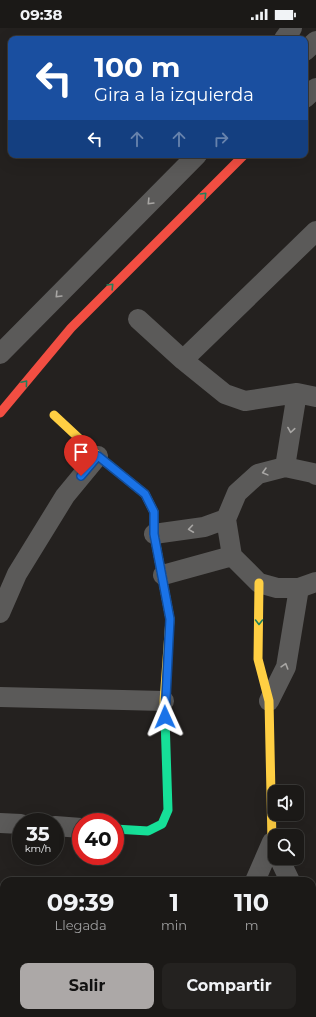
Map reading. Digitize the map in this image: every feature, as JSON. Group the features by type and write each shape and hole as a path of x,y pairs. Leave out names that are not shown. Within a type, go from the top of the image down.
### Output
{"street":[{"path":"308,48 316,41"},
{"path":"308,95 316,88"},
{"path":"0,354 194,158"},
{"path":"0,413 70,328 241,158"},
{"path":"183,360 316,231"},
{"path":"138,319 183,360 225,394 245,401 306,395 285,467"},
{"path":"54,416 98,456 145,494 154,512 154,534 163,575 170,619 164,701 168,810 162,824 148,831 124,830"},
{"path":"0,613 17,574 65,496 98,456"},
{"path":"269,701 286,667 308,585 277,588 259,583 232,556 226,519 237,493 258,474 285,467 315,469"},
{"path":"154,534 204,528 226,519"},
{"path":"163,575 232,556"},
{"path":"259,583 258,659 269,701 274,829"},
{"path":"0,697 164,701"},
{"path":"0,823 12,824"},
{"path":"258,877 268,861"},
{"path":"282,865 288,877"}],"traffic: fast":[{"path":"124,830 148,831 162,824 168,810 165,718"}],"traffic: slow":[{"path":"54,415 98,456 145,494 154,512 154,534 170,619 164,701 165,718"},
{"path":"259,583 258,659 269,701 272,829"}],"traffic: jam":[{"path":"0,413 71,328 241,158"}],"route":[{"path":"81,476 98,456 145,494 154,512 154,534 163,575 170,619 164,701 165,717"}]}
